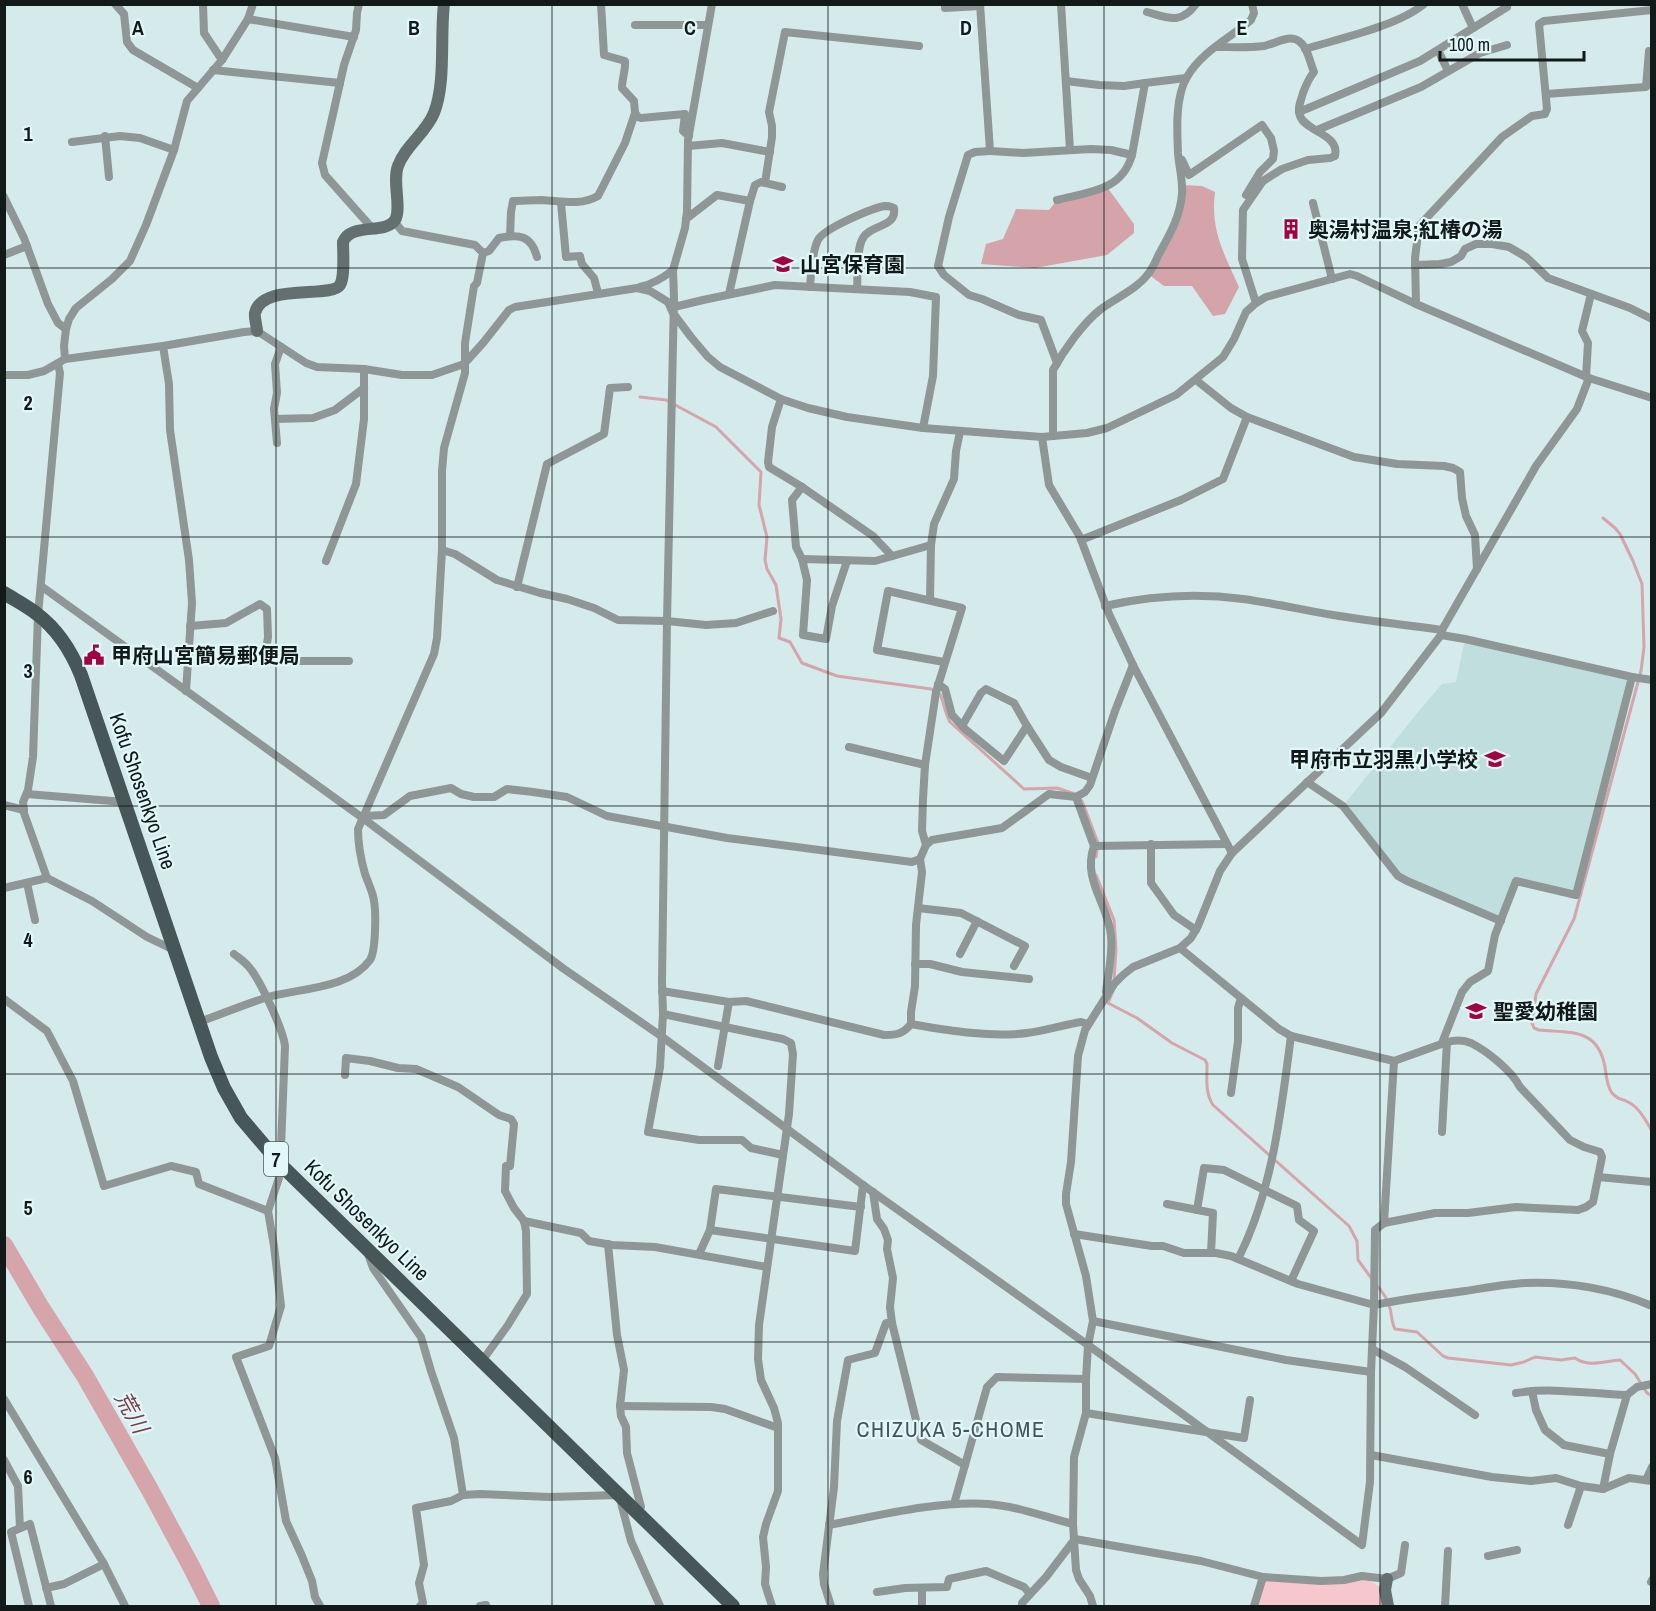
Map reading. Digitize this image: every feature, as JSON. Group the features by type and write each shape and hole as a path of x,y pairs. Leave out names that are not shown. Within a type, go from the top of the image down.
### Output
{"main road":[{"name":"Kofu Shosenkyo Line","path":"4,593 45,621 73,656 211,1057 224,1088 241,1118 280,1164 733,1606"}],"street":[{"path":"114,4 124,14 127,42 134,50 198,88"},
{"path":"203,4 204,33 222,60"},
{"path":"47,878 23,802 27,794 33,757 38,615 61,361 66,329 76,308 130,261 174,150 187,101 222,60 248,20 253,4"},
{"path":"359,4 354,37 344,65 323,158 323,170 372,228"},
{"path":"257,332 255,314 259,306 268,298 296,292 334,290 340,285 343,277 345,238 349,234 394,221 397,215 395,182 398,164 431,120 437,103 444,4"},
{"path":"510,236 513,201 541,200 576,203 591,200 598,196 625,142 635,113 634,101 622,88 625,61 604,55 601,4"},
{"path":"712,4 689,136 686,219 673,270 663,1014 660,1068 648,1132 699,1140 742,1140 751,1148 783,1155"},
{"path":"945,4 945,8 980,5 990,151"},
{"path":"1061,4 1070,150"},
{"path":"1148,12 1169,18 1184,17 1196,4"},
{"path":"1053,436 1053,370 1057,363 1081,330 1098,312 1137,285 1148,274 1178,219 1182,176 1178,154 1178,102 1186,78 1194,67 1216,47 1251,20 1254,13 1252,4"},
{"path":"1305,49 1384,25 1416,11 1424,4"},
{"path":"1462,4 1473,28"},
{"path":"1299,112 1420,61 1507,7"},
{"path":"1416,304 1415,265 1419,226 1502,137 1532,116 1545,114 1547,110 1539,24 1544,21 1652,10"},
{"path":"248,20 354,37"},
{"path":"635,25 708,25"},
{"path":"765,183 772,126 769,112 785,32 919,46"},
{"path":"1216,47 1266,46 1289,38 1297,39 1303,44 1314,72 1299,103 1300,116 1305,123 1334,145 1336,151 1335,156 1308,160 1282,169 1263,181 1243,210"},
{"path":"1317,130 1421,87 1480,53 1507,45"},
{"path":"1438,50 1448,71"},
{"path":"1546,94 1646,87 1648,51"},
{"path":"213,70 340,83"},
{"path":"1066,81 1124,86 1186,78"},
{"path":"1057,200 1107,187 1120,179 1129,167 1145,83"},
{"path":"635,113 641,118 685,114 683,131 689,136"},
{"path":"1178,154 1189,175 1262,125 1271,138 1273,159 1260,172 1244,200 1243,210 1242,259 1256,303"},
{"path":"72,142 105,136 120,136 140,138 174,150"},
{"path":"105,136 109,177"},
{"path":"688,146 722,142 770,152"},
{"path":"1057,363 1041,320 1019,315 969,295 944,275 938,266 949,217 968,155 990,151 1023,153 1101,149 1132,155"},
{"path":"729,294 755,185 760,182 782,187"},
{"path":"686,219 717,195 750,201"},
{"path":"4,197 27,246 48,304 58,323 66,329"},
{"path":"561,203 566,257 580,256 582,264 594,278 598,293"},
{"path":"1313,203 1332,279"},
{"path":"810,287 816,243 820,236 849,219 882,206 891,206 895,213 893,218 863,236 859,245 857,289"},
{"path":"394,221 402,231 475,245 483,253"},
{"path":"483,253 489,251 499,238 510,236 523,237 532,243 537,257"},
{"path":"1415,265 1451,262 1461,256 1465,249 1476,244 1509,247 1526,257 1548,278 1630,308 1652,319"},
{"path":"4,255 27,246"},
{"path":"199,1022 267,998 339,982 350,977 371,958 375,950 374,900 365,872 358,829 434,654 437,638 444,448 465,373 465,343 474,285 477,283 483,253"},
{"path":"4,375 44,372 61,361 244,332 257,332 306,363 317,366 364,369 402,375 432,375 464,364 509,310 515,307 637,288 657,281 673,270"},
{"path":"637,288 650,291 668,303 708,357 720,366 781,399 847,417 923,428 1042,437 1087,433 1107,428 1176,395 1196,380 1223,357 1246,312 1256,303 1266,297 1350,274 1588,377 1652,398"},
{"path":"673,310 729,294 775,285 910,292 936,297 933,376 923,428"},
{"path":"1093,1606 1076,1570 1073,1524 1074,1457 1086,1413 1088,1345 1093,1321 1086,1276 1066,1204 1081,1042 1088,1024 1114,984 1134,967 1180,948 1191,938 1220,871 1232,853 1381,713 1442,632 1536,466 1577,409 1588,377 1588,343 1582,331 1591,294"},
{"path":"163,346 169,384 170,430 189,560 192,603 186,691"},
{"path":"277,443 274,409 277,393 275,364 281,347"},
{"path":"326,561 356,484 364,419 364,369"},
{"path":"1196,380 1231,408 1247,417 1354,457 1397,464 1444,466 1460,472 1466,516 1475,535 1478,569"},
{"path":"517,587 548,464 604,434 610,388 628,387"},
{"path":"275,419 312,418 334,410 364,388"},
{"path":"781,399 772,427 769,467 873,536 892,556"},
{"path":"1081,540 1181,500 1223,479 1247,417"},
{"path":"930,600 931,545 934,524 954,479 960,432"},
{"path":"1042,437 1049,485 1081,540 1105,606 1133,665 1232,853"},
{"path":"802,487 792,500 796,547 802,559 807,580 803,635 826,639 832,606 847,561"},
{"path":"802,559 875,561 931,545"},
{"path":"441,550 455,554 497,580 567,599 594,608 618,620 706,625 736,623 773,611"},
{"path":"41,586 364,817 564,969 661,1036 863,1185 1088,1345 1362,1545 1370,1482 1375,1230 1384,1223 1435,1213 1468,1213 1516,1207 1578,1210 1593,1202 1602,1157 1600,1152 1570,1140 1520,1088 1515,1078 1491,1056 1470,1042 1455,1040 1394,1061 1291,1036 1279,1029 1180,948"},
{"path":"926,845 922,831 925,765 938,684 962,608 888,591 876,650 944,663"},
{"path":"1105,606 1132,600 1201,597 1240,599 1442,632 1652,680"},
{"path":"190,626 226,623 260,604 267,609 268,637 265,656 270,661 349,661"},
{"path":"662,991 729,1002 746,1001 884,1035 904,1032 911,1024 915,986 916,925 922,872 920,859 926,845 932,840 1002,828 1049,794 1076,797 1085,792 1090,785 1114,711 1133,665"},
{"path":"1442,1132 1445,1043 1462,992 1470,981 1488,971 1495,935 1516,881 1576,895 1632,677"},
{"path":"938,684 945,689 952,715 1004,761 1027,726"},
{"path":"962,726 981,693 986,689 1014,703 1049,760 1061,768 1092,778"},
{"path":"849,747 925,765"},
{"path":"1307,782 1343,806 1398,876 1501,921"},
{"path":"364,817 384,815 410,796 452,788 461,794 474,797 494,797 507,789 567,797 607,816 727,838 902,862 920,859"},
{"path":"27,794 124,802"},
{"path":"1076,797 1094,846 1090,871 1109,922 1112,938 1106,996"},
{"path":"4,805 24,810"},
{"path":"1151,844 1151,883 1174,915 1196,930"},
{"path":"1094,846 1226,844"},
{"path":"4,888 47,878 92,901 147,937 175,950"},
{"path":"27,883 35,920"},
{"path":"918,908 961,913 1025,946 1014,966"},
{"path":"960,954 976,921"},
{"path":"234,954 250,968 267,998 284,1034 285,1046 279,1178 268,1211 280,1306 269,1346 236,1357 275,1458 286,1521 302,1556 320,1606"},
{"path":"915,964 930,964 962,972 1029,979"},
{"path":"1231,1093 1238,1041 1238,1008 1241,998"},
{"path":"4,999 47,1031 73,1081 104,1186 171,1166 196,1173 199,1185 268,1211"},
{"path":"718,1066 729,1002"},
{"path":"663,1014 791,1043 793,1054 787,1128 759,1325 758,1359 761,1380 774,1408 778,1428 777,1491 765,1524 763,1538 765,1584 772,1606"},
{"path":"911,1024 1003,1035 1026,1034 1081,1022 1088,1024"},
{"path":"1239,1259 1265,1190 1276,1137 1291,1036"},
{"path":"345,1075 346,1058 398,1068 416,1069 458,1087 499,1114 511,1119 514,1124 510,1166 506,1166 505,1191 524,1221 527,1294 482,1361"},
{"path":"1384,1223 1394,1061"},
{"path":"1197,1210 1204,1168 1224,1170 1297,1206 1299,1220 1314,1231 1291,1281"},
{"path":"1598,1177 1652,1182"},
{"path":"710,1230 855,1251 863,1185"},
{"path":"699,1254 710,1230 716,1189 861,1207"},
{"path":"873,1192 877,1219 888,1240 887,1249 893,1278 890,1307 892,1323 921,1440 965,1465"},
{"path":"1167,1204 1213,1213 1211,1253"},
{"path":"524,1221 581,1233 589,1241 655,1247 767,1267"},
{"path":"1074,1234 1163,1246 1184,1253 1230,1256 1320,1291 1374,1305 1406,1298 1522,1283 1546,1283 1572,1285 1618,1294 1652,1306"},
{"path":"608,1244 616,1335 624,1370 621,1416 626,1427 627,1453 641,1507 637,1513"},
{"path":"365,1247 373,1268 421,1337 454,1438 463,1495"},
{"path":"1093,1321 1286,1360 1371,1372"},
{"path":"831,1606 823,1574 834,1487 837,1421 848,1360 875,1353 886,1323 892,1323"},
{"path":"1372,1349 1405,1367 1475,1416"},
{"path":"954,1503 987,1387 997,1377 1086,1379"},
{"path":"1603,1489 1610,1454 1627,1395 1637,1386 1650,1384"},
{"path":"1532,1390 1536,1410 1545,1430 1557,1440 1564,1445 1610,1454"},
{"path":"1516,1393 1538,1390 1627,1395"},
{"path":"4,1399 104,1564 125,1606"},
{"path":"1086,1413 1244,1438 1250,1400"},
{"path":"620,1406 711,1407 725,1409 778,1428"},
{"path":"1371,1455 1492,1477 1531,1481 1556,1478 1581,1486 1603,1489 1629,1478 1649,1481 1652,1467"},
{"path":"4,1460 18,1486 20,1528"},
{"path":"1568,1526 1581,1486"},
{"path":"420,1606 423,1603 419,1583 424,1565 416,1508 451,1502 463,1495 480,1494 550,1497 619,1495 631,1541 660,1606"},
{"path":"829,1525 954,1503 990,1504 1013,1508 1073,1524"},
{"path":"29,1606 11,1532 30,1524 51,1606"},
{"path":"1075,1539 1201,1561 1263,1576 1321,1581 1362,1576 1387,1579 1401,1573 1405,1545"},
{"path":"1022,1606 1075,1539"},
{"path":"1488,1556 1517,1550"},
{"path":"1445,1606 1448,1551"},
{"path":"46,1588 64,1584 104,1564"},
{"path":"877,1592 905,1588 947,1587 949,1579 986,1571 1024,1587 1030,1594"},
{"path":"1254,1606 1263,1576"},
{"path":"1387,1579 1385,1590 1388,1606"},
{"path":"922,1588 922,1606"},
{"path":"480,1606 486,1606"}],"shaded area":[{"path":"1182,185 1202,186 1215,192 1216,230 1239,287 1225,314 1213,316 1192,286 1164,286 1148,274 1171,232"},
{"path":"1107,187 1134,224 1134,233 1107,255 1035,268 981,264 986,244 1003,239 1016,209 1049,210 1057,200"},
{"name":"甲府市立羽黒小学校","path":"1465,639 1632,677 1576,895 1516,882 1501,921 1398,876 1343,806 1442,684 1456,682"},
{"path":"1362,1576 1385,1590 1388,1606 1254,1606 1263,1577 1321,1581"}],"waterway":[{"path":"640,397 666,400 716,427 761,472 759,505 767,537 765,560 776,585 781,619 779,638 790,642 802,663 837,676 931,689 940,694 950,722 1024,789 1057,788 1075,794"},
{"path":"1603,518 1620,534 1642,584 1644,647 1641,671 1574,919 1536,994 1532,1023 1534,1028 1539,1030 1581,1035 1596,1045 1601,1054 1610,1090 1616,1097 1636,1107 1652,1131"},
{"path":"1080,799 1098,843 1096,857"},
{"path":"1096,875 1114,920 1116,949 1114,981"},
{"path":"1113,991 1108,1003 1137,1018 1172,1043 1205,1060 1208,1090 1213,1105 1349,1226 1357,1241 1358,1260 1372,1279"},
{"name":"荒川","path":"4,1245 85,1376 150,1490 211,1606"},
{"path":"1376,1284 1388,1302 1395,1329 1417,1332 1443,1356 1511,1365 1535,1357 1561,1360 1575,1358 1586,1363 1620,1360 1635,1374 1647,1393 1652,1396"}],"place":[{"name":"奥湯村温泉;紅椿の湯","path":"1291,229"},
{"name":"山宮保育園","path":"783,264"},
{"name":"甲府山宮簡易郵便局","path":"94,655"},
{"name":"甲府市立羽黒小学校","path":"1495,759"},
{"name":"聖愛幼稚園","path":"1476,1011"}],"district":[{"name":"CHIZUKA 5-CHOME","path":"951,1429"}]}
